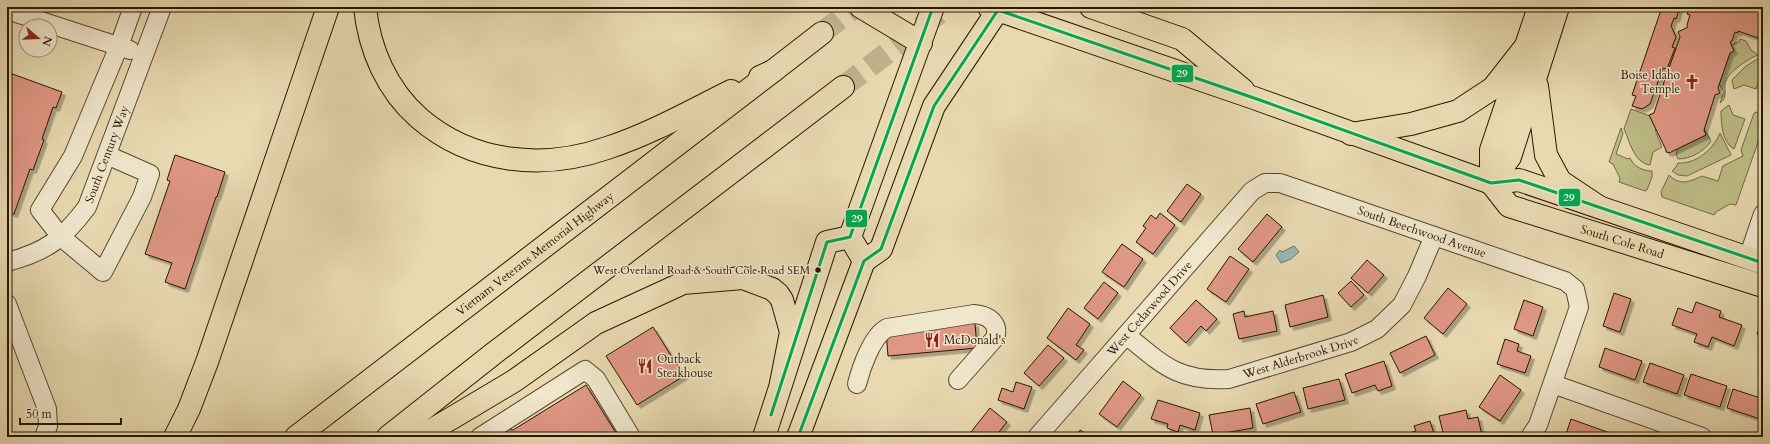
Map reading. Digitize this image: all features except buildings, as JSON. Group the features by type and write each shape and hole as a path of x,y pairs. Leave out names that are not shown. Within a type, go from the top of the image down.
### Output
{"main road":[{"path":"176,437 189,409 207,362 328,7"},
{"path":"365,7 368,28 376,56 390,84 408,108 430,127 455,143 482,154 525,161 557,159 606,149 636,137 773,71 822,33"},
{"path":"861,7 921,42"},
{"path":"850,237 933,7"},
{"path":"1091,7 1182,39 1254,98"},
{"path":"1490,183 1491,150 1507,107 1539,7"},
{"path":"1490,183 1510,157 1558,7"},
{"path":"798,437 864,261 881,249 934,106 994,9"},
{"name":"South Cole Road","path":"994,9 1254,98 1490,183 1519,180 1756,260"},
{"path":"1351,134 1411,124 1458,111 1493,88 1526,46"},
{"name":"Vietnam Veterans Memorial Highway","path":"296,437 773,71"},
{"path":"1536,77 1546,155 1560,181 1599,207"},
{"path":"388,437 493,354 843,87"},
{"name":"South Cole Road","path":"1490,183 1509,206 1763,286"},
{"path":"850,237 864,261"},
{"path":"764,437 827,242 850,237"},
{"path":"420,437 514,381 596,323 683,283 743,278 772,289 778,294 782,300 791,332 781,383"}],"street":[{"path":"107,155 150,174 142,197 103,272 61,237 40,210 74,156 119,46 133,7"},
{"name":"South Century Way","path":"7,262 39,252 61,237 73,225 87,207 162,7"},
{"path":"7,10 144,54"},
{"name":"South Beechwood Avenue","path":"1265,183 1280,183 1565,281 1575,289 1579,307 1553,384"},
{"name":"West Cedarwood Drive","path":"1037,437 1252,191 1265,183"},
{"path":"1756,260 1763,214"},
{"name":"West Alderbrook Drive","path":"1126,335 1164,366 1180,373 1211,380 1229,379 1351,342 1377,329 1402,305 1417,276 1434,236"},
{"path":"9,314 47,409 48,426 44,437"},
{"path":"857,384 860,370 877,336 887,328 974,314 988,317 996,326 997,332 995,338 958,380"},
{"path":"480,437 585,370 596,379 631,437"},
{"path":"1530,437 1538,425 1553,384 1702,437"}],"shaded area":[{"path":"1740,39 1746,41 1751,50 1758,55 1744,63 1730,75 1725,84 1724,99 1720,103 1724,92 1719,84 1730,53 1734,51 1731,45 1739,42"},
{"path":"1759,58 1763,58 1763,67 1756,89 1744,85 1734,89 1732,80 1746,66"},
{"path":"1729,105 1733,115 1745,119 1734,149 1727,142 1722,126 1721,111"},
{"path":"1631,109 1650,116 1656,129 1655,130 1662,147 1653,152 1650,165 1640,160 1636,156 1624,129"},
{"path":"1756,112 1762,114 1758,126 1763,128 1736,205 1730,204 1716,212 1714,215 1662,197 1661,192 1669,175 1681,182 1693,180 1702,176 1718,181 1723,166 1743,156 1741,150 1754,113"},
{"path":"1621,128 1623,134 1616,154 1628,159 1630,158 1639,168 1652,171 1652,177 1647,190 1645,191 1619,182 1620,178 1613,164 1609,162"},
{"path":"1704,128 1711,141 1708,145 1696,154 1687,158 1678,159 1676,154 1678,148 1706,135"},
{"path":"1720,133 1731,155 1687,176 1678,175 1672,171 1678,163 1685,163 1703,155 1713,145"}],"water":[{"path":"1294,246 1299,252 1291,259 1281,263 1276,255 1280,250 1282,252"}],"tunnel":[{"path":"822,33 855,7"},
{"path":"843,87 947,7"}],"transit line":[{"name":"29","path":"771,415 827,242 850,237 933,7"},
{"name":"29","path":"989,7 1254,98 1491,183 1519,180 1763,263"},
{"name":"29","path":"798,437 864,261 881,249 934,106 998,10"}],"place":[{"name":"Boise Idaho Temple","path":"1692,82"},
{"name":"West Overland Road & South Cole Road SEM","path":"818,270"},
{"name":"McDonald's","path":"932,340"},
{"name":"Outback Steakhouse","path":"645,366"}]}
